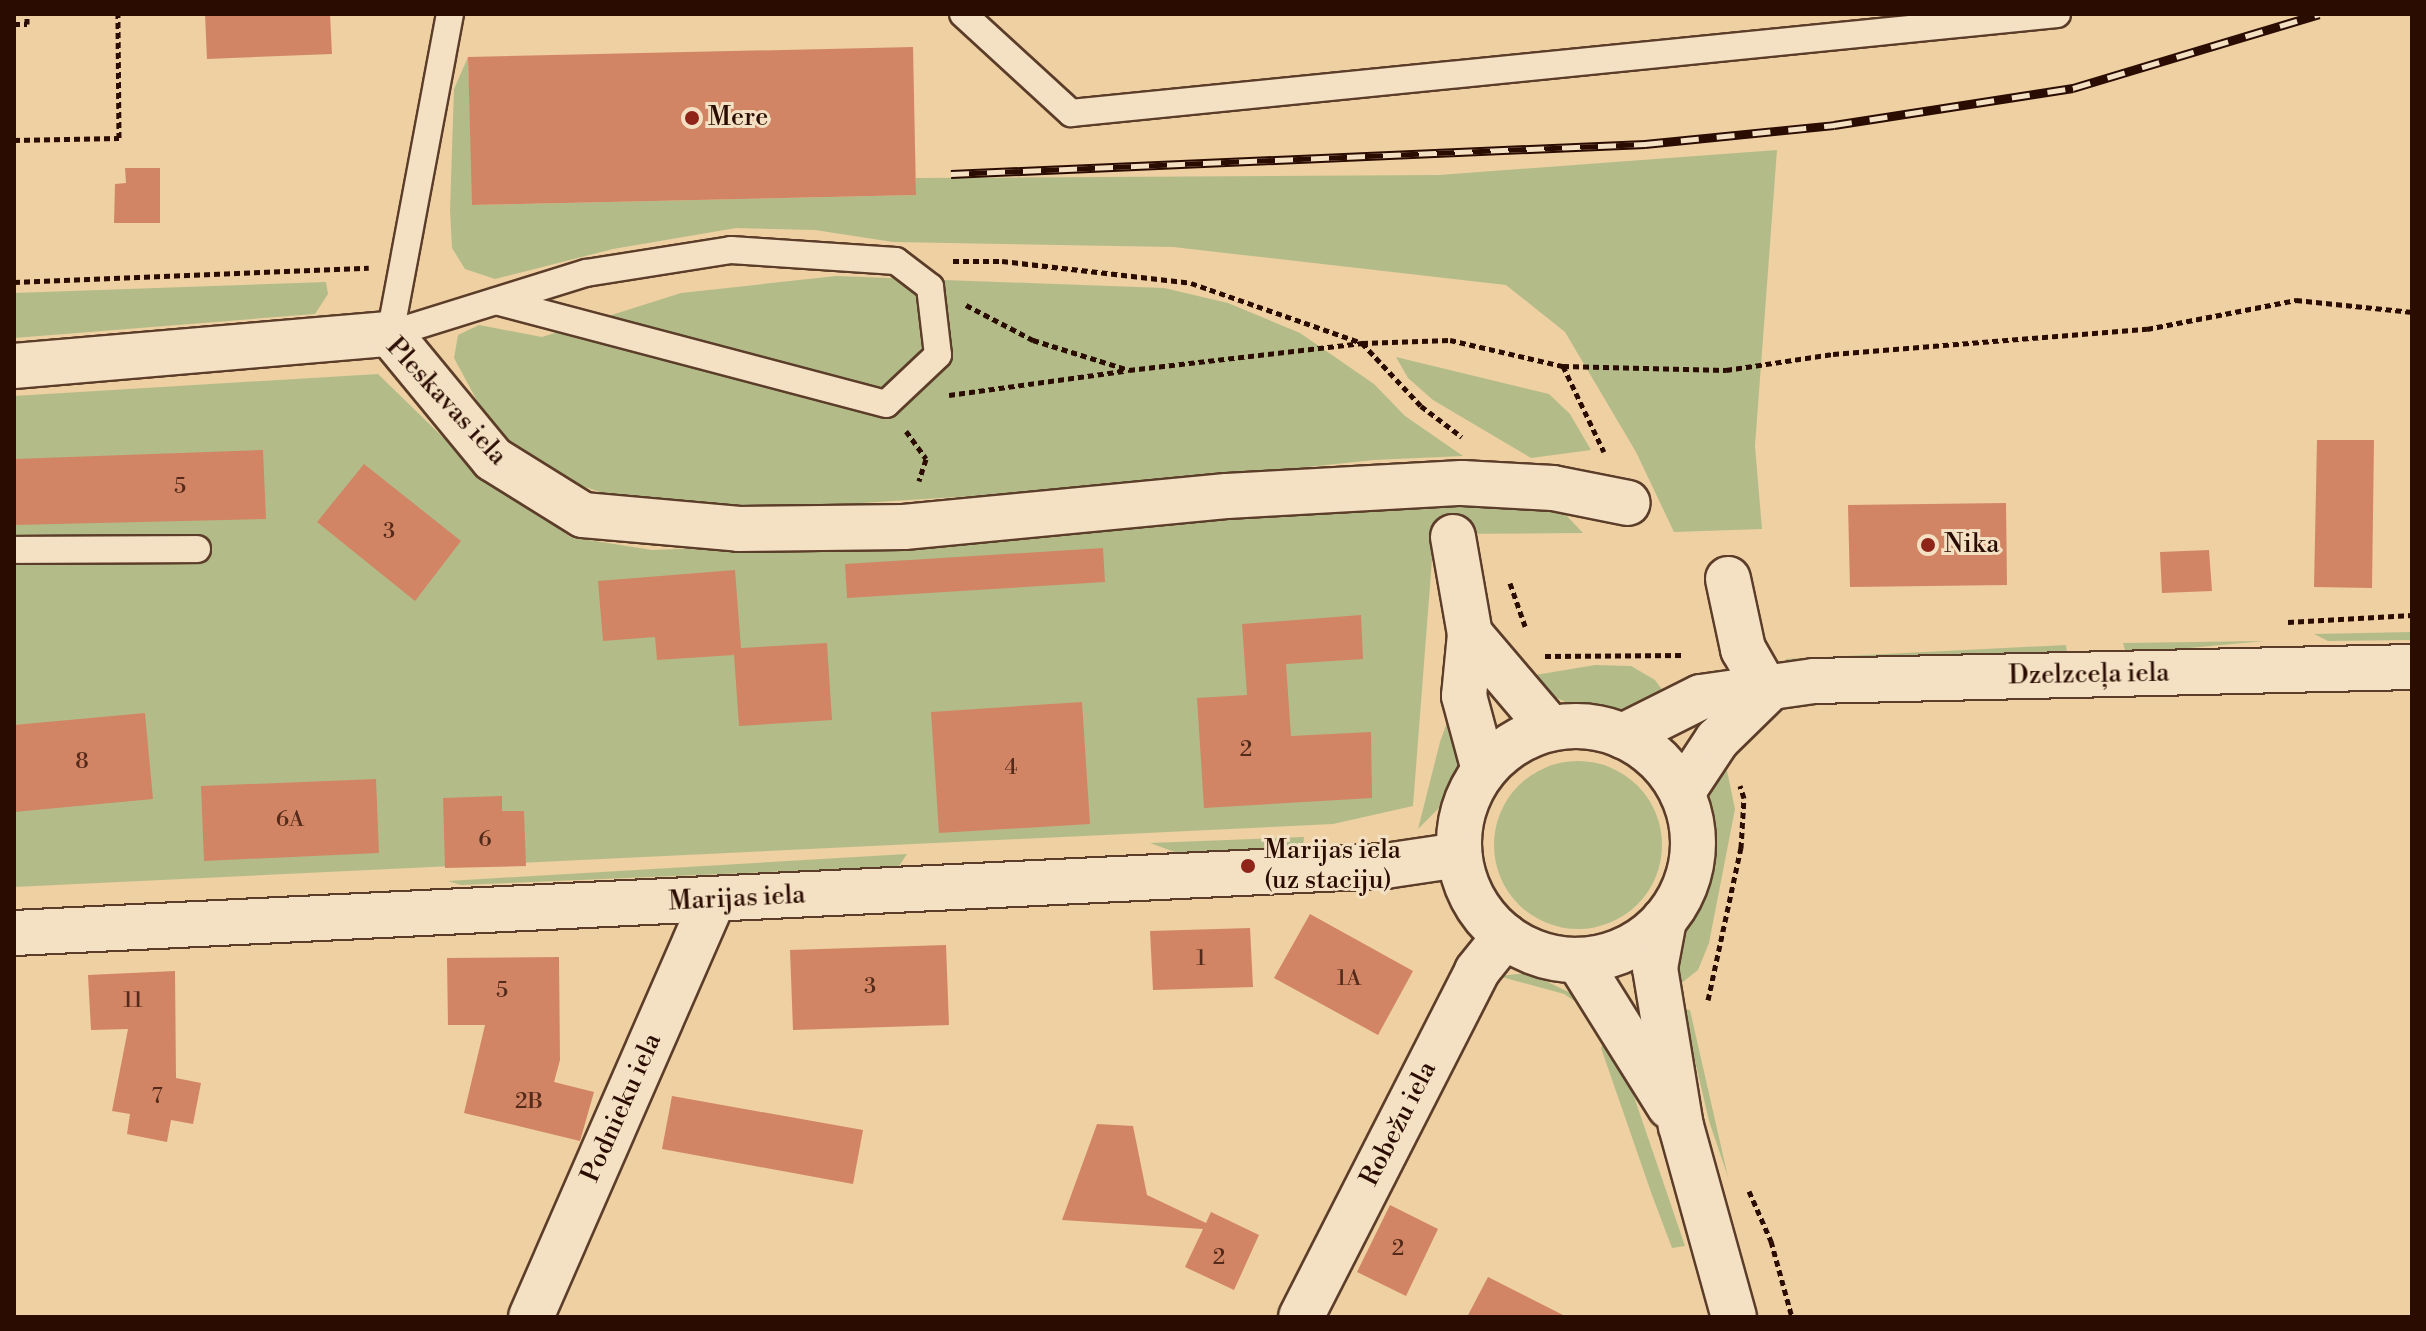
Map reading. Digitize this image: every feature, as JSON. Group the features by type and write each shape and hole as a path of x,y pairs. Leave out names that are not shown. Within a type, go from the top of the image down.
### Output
{"street":[{"name":"Pleskavas iela","path":"14,366 390,334 493,459 583,515 739,529 904,527 1227,496 1462,483 1553,488 1628,503"},
{"path":"1453,537 1470,634 1464,696 1484,770"},
{"path":"1682,793 1717,740 1767,691 1743,649 1728,579"},
{"path":"1470,634 1550,728"},
{"name":"Dzelzceļa iela","path":"1623,736 1701,697 1767,691 1814,681 2412,667"},
{"path":"1664,920 1624,950 1578,960 1545,956 1505,936 1468,890 1459,855 1462,814 1484,770 1504,749 1550,728 1577,725 1623,736 1648,751 1682,793 1690,818 1690,871 1664,920 1655,968 1681,1126 1734,1317"},
{"name":"Marijas iela","path":"14,933 1385,866 1459,855"},
{"name":"Podnieku iela","path":"531,1317 713,900"},
{"name":"Robežu iela","path":"1301,1317 1477,971 1505,936"},
{"path":"1578,960 1681,1126"}],"lane":[{"path":"450,14 390,334 586,273 731,250 896,261 930,287 938,355 886,404 497,301"},
{"path":"963,14 1071,113 2057,14"},
{"path":"14,550 197,549"}],"path":[{"path":"14,24 27,24 27,14"},
{"path":"14,140 119,138 118,14"},
{"path":"896,261 1002,261 1191,283 1362,343 1421,406 1470,442"},
{"path":"14,282 403,266"},
{"path":"930,287 1033,340 1129,370"},
{"path":"904,527 926,459 886,404 1129,370 1362,343 1450,340 1563,366 1726,370 1833,354 2147,329 2296,300 2412,312"},
{"path":"1563,366 1628,503"},
{"path":"1508,578 1519,612"},
{"path":"2308,618 2412,615"},
{"path":"1540,656 1693,654"},
{"path":"1707,1011 1741,848 1744,798 1736,775"},
{"path":"1745,1184 1771,1241 1792,1317"}],"green space":[{"path":"468,57 473,205 915,195 916,178 1439,175 1777,150 1755,446 1762,529 1674,532 1636,452 1565,332 1506,285 1173,247 893,242 815,230 736,228 613,249 495,279 465,269 452,248 450,210 454,89"},
{"path":"836,276 1164,288 1228,303 1300,333 1374,384 1405,416 1463,456 1374,460 1117,487 765,509 629,502 556,477 494,432 454,358 458,335 479,325 542,337 681,293"},
{"path":"326,282 328,294 315,314 14,338 14,293"},
{"path":"1396,357 1549,394 1570,414 1591,450 1531,458 1433,400 1408,378"},
{"path":"378,374 453,447 570,537 652,550 878,541 1427,494 1549,497 1583,533 1434,534 1413,806 1333,824 14,887 14,396"},
{"path":"2412,632 2412,640 2328,641 2314,634"},
{"path":"2264,641 2168,650 2125,650 2123,643"},
{"path":"2066,645 2067,654 1789,666 1786,659"},
{"path":"1595,665 1631,666 1655,680 1666,695 1634,708 1588,712 1548,694 1529,676"},
{"path":"1455,717 1463,764 1453,794 1418,829 1440,742 1447,722"},
{"path":"1578,761 1610,768 1637,786 1655,813 1662,845 1655,877 1637,904 1610,922 1578,929 1546,922 1519,904 1501,877 1494,845 1501,813 1519,786 1546,768"},
{"path":"1725,761 1735,809 1709,943 1698,970 1679,985 1678,954 1705,884 1712,834 1710,795"},
{"path":"1304,837 1303,847 1294,850 1183,855 1150,843"},
{"path":"907,854 899,866 889,867 461,885 448,881"},
{"path":"1529,973 1579,997 1594,1014 1564,994 1498,976"},
{"path":"1683,1009 1690,1010 1728,1177 1709,1121"},
{"path":"1607,1036 1628,1079 1685,1246 1672,1248 1652,1195 1601,1048"}],"building":[{"path":"205,14 330,14 332,54 207,59"},
{"name":"Mere","path":"913,47 916,195 472,205 468,57"},
{"path":"125,168 160,168 160,223 114,223 115,184 126,183"},
{"path":"2317,440 2374,440 2372,588 2314,587"},
{"path":"263,450 266,519 14,525 14,459"},
{"path":"364,464 461,541 415,601 317,522"},
{"name":"Nika","path":"2006,503 2007,585 1850,587 1848,505"},
{"path":"1103,548 1105,582 847,598 845,564"},
{"path":"2209,550 2212,591 2162,593 2160,552"},
{"path":"735,570 741,648 827,643 832,720 739,726 734,655 657,660 655,637 603,641 598,581"},
{"path":"1361,615 1363,659 1286,664 1291,736 1371,732 1372,798 1204,808 1197,698 1247,695 1242,624"},
{"path":"1082,702 1090,824 939,833 931,712"},
{"path":"145,713 153,799 14,812 14,725"},
{"path":"376,779 379,853 204,861 201,786"},
{"path":"502,796 502,811 524,811 526,866 445,868 443,798"},
{"path":"1310,914 1413,971 1378,1035 1274,978"},
{"path":"1250,928 1253,987 1153,990 1150,931"},
{"path":"946,945 949,1025 793,1030 790,950"},
{"path":"559,957 560,1060 554,1082 594,1092 580,1141 464,1113 485,1025 448,1025 447,958"},
{"path":"175,971 176,1078 201,1083 193,1124 171,1120 167,1142 127,1134 130,1114 112,1111 128,1029 91,1030 88,975"},
{"path":"672,1096 863,1130 853,1184 662,1149"},
{"path":"1097,1124 1133,1126 1147,1195 1206,1223 1211,1212 1259,1235 1234,1290 1185,1267 1203,1229 1062,1220"},
{"path":"1390,1205 1438,1229 1406,1296 1357,1272"},
{"path":"1488,1277 1567,1317 1467,1317"}],"railway":[{"path":"951,174 1645,144 1834,125 2073,88 2319,14"}],"place":[{"name":"Mere","path":"692,118"},
{"name":"Nika","path":"1928,545"},
{"name":"Marijas iela (uz staciju)","path":"1248,866"}]}
